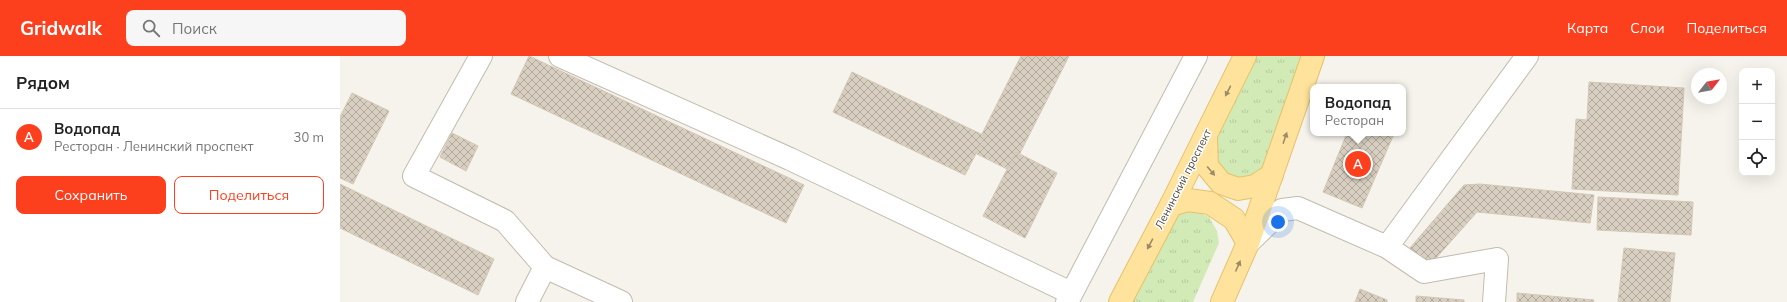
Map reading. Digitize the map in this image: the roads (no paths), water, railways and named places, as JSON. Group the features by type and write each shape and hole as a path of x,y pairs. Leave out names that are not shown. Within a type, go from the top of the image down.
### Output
{"main road":[{"name":"Ленинский проспект","path":"1120,302 1171,205 1245,56"},
{"path":"1222,302 1248,243 1313,56"},
{"path":"1206,134 1207,166 1221,183 1238,189 1255,186 1272,175"},
{"path":"1171,205 1188,200 1210,203 1234,219 1248,243"}],"street":[{"path":"481,56 414,176 505,221 545,267 621,302"},
{"path":"560,56 790,159 1069,298 1196,56"},
{"path":"1388,247 1526,56"},
{"path":"1248,243 1282,210 1298,208 1388,247 1424,272 1497,259 1494,302"},
{"path":"527,302 545,267"}],"place":[{"name":"Водопад","path":"1358,164"}]}
